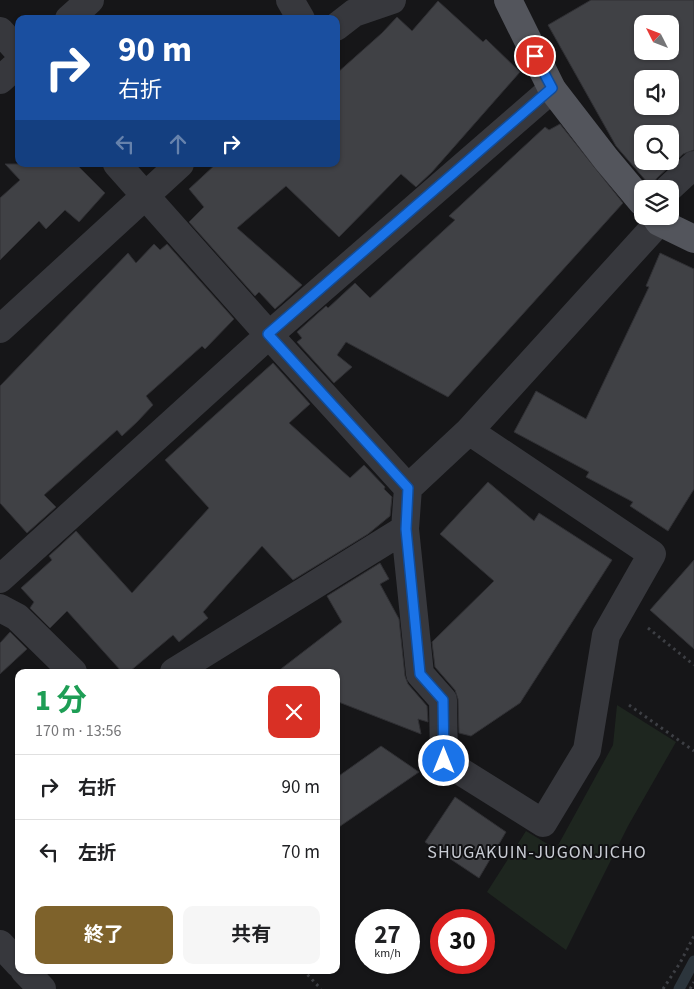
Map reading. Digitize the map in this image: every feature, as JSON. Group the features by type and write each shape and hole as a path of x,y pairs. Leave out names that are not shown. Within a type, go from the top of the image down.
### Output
{"main road":[{"path":"508,0 552,88 606,159 634,192"},
{"path":"671,225 694,239"}],"street":[{"path":"73,15 90,0"},
{"path":"290,0 299,15"},
{"path":"340,24 354,13 392,0"},
{"path":"0,31 15,48"},
{"path":"0,80 15,67"},
{"path":"0,579 268,334 552,88"},
{"path":"678,180 694,165"},
{"path":"120,167 408,488"},
{"path":"0,328 177,167"},
{"path":"468,431 652,554 606,635 587,750 543,823 444,761 443,700 420,674 406,529 408,488 468,431 642,225"},
{"path":"179,669 406,529"},
{"path":"0,608 17,617 70,669"},
{"path":"0,944 15,960"},
{"path":"28,974 42,989"}],"path":[{"path":"622,607 694,665"},
{"path":"598,684 694,751"},
{"path":"663,989 680,963 694,936"},
{"path":"307,974 321,989"},
{"path":"690,989 694,982"}],"shaded area":[{"path":"617,705 676,742 628,826 566,950 487,892 526,831 556,849 613,745"}],"building":[{"path":"591,0 694,0 694,150 679,158 679,125 634,125 634,167 616,146 548,25"},
{"path":"438,1 483,42 486,39 520,72 432,172 416,187 401,174 339,237 286,186 237,228 302,285 275,309 259,292 255,296 189,222 204,207 189,189 213,167 340,167 340,70 397,17 412,31"},
{"path":"560,124 623,203 448,397 346,342 337,355 352,367 334,383 297,342 302,338 297,332 326,306 328,308 355,283 370,298 455,220 449,216 545,127 549,130"},
{"path":"5,164 15,164 15,167 79,167 105,193 79,222 65,210 46,229 39,221 0,260 0,198 20,180"},
{"path":"637,170 666,170 656,180 645,180"},
{"path":"154,244 160,250 167,244 234,319 205,349 202,346 146,396 153,405 122,436 117,430 44,495 56,507 27,533 0,503 0,386 128,253 136,263"},
{"path":"660,253 694,269 694,489 668,531 630,506 633,502 586,477 589,472 514,432 536,391 586,419 649,287 646,286"},
{"path":"273,363 310,404 289,423 350,478 364,465 392,497 390,516 368,534 293,580 262,546 203,612 208,618 179,642 173,635 133,669 119,669 67,611 50,628 30,608 34,602 21,588 52,560 49,556 76,531 132,593 209,508 165,460"},
{"path":"488,482 534,521 539,513 612,560 520,703 471,736 459,733 458,699 455,690 435,667 432,642 494,581 440,534"},
{"path":"694,560 694,649 650,610"},
{"path":"380,563 389,579 380,584 399,619 405,676 408,684 427,706 428,722 418,719 421,734 340,703 340,669 281,669 342,622 327,596"},
{"path":"10,632 27,649 0,674 0,643"},
{"path":"381,746 419,772 340,826 340,775"},
{"path":"455,797 506,832 479,878 425,842"}],"waterway":[{"path":"679,989 694,961"}],"district":[{"name":"SHUGAKUIN-JUGONJICHO","path":"537,852"}],"route":[{"path":"444,761 443,700 420,674 406,529 408,488 268,334 552,88 535,56"}]}
